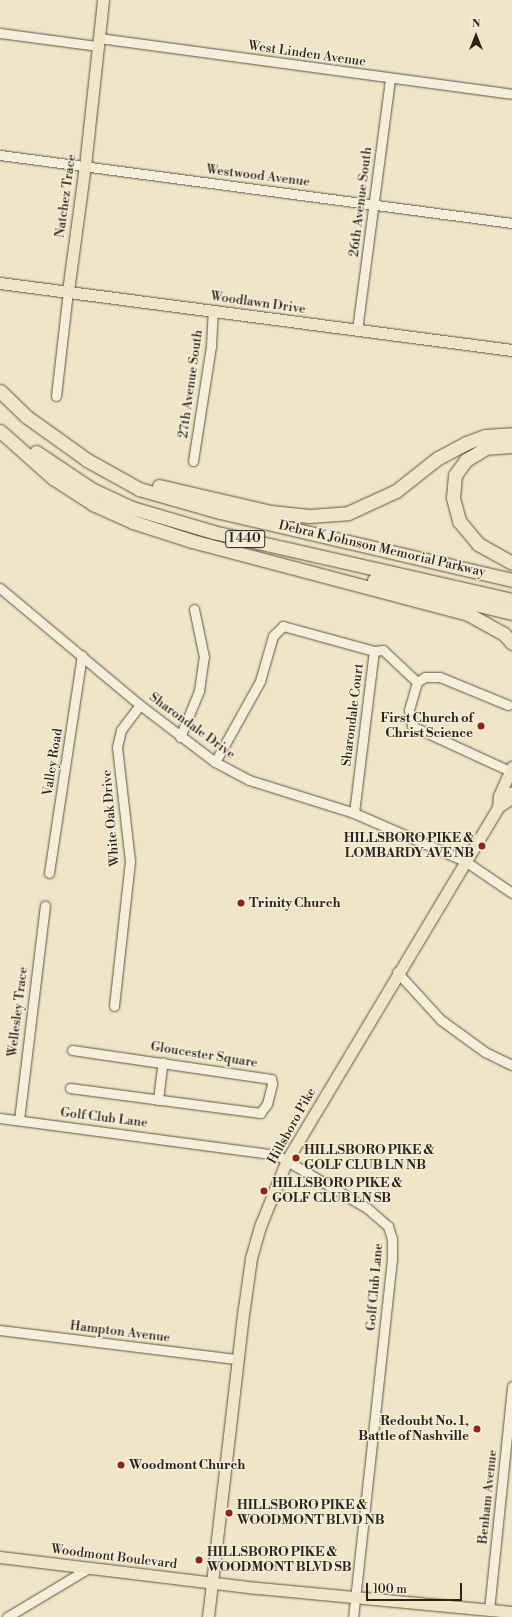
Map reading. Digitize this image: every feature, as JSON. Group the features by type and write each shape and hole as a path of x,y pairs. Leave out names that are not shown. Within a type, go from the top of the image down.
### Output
{"highway":[{"name":"Debra K Johnson Memorial Parkway","path":"0,391 27,418 87,460 139,489 220,512 512,580"},
{"name":"Debra K Johnson Memorial Parkway","path":"0,424 56,468 93,490 132,508 214,532 455,585 512,600"},
{"path":"0,431 53,478 94,504 133,522 192,541 468,614 504,634 512,643"},
{"path":"87,460 143,482 234,505 309,516 348,513 372,504 412,481 438,458 466,443 485,436 512,434"},
{"path":"512,446 486,448 466,460 455,475 453,498 459,521 478,544 512,563"},
{"path":"192,541 512,613"}],"main road":[{"name":"Natchez Trace","path":"68,291 85,166 103,0"},
{"name":"Woodlawn Drive","path":"0,283 512,350"},
{"name":"Hillsboro Pike","path":"498,807 498,796 512,770"},
{"name":"Hillsboro Pike","path":"208,1617 237,1359 252,1258 261,1224 287,1160 397,972 498,807 507,801 512,792"},
{"name":"Woodmont Boulevard","path":"0,1557 213,1583 512,1612"}],"street":[{"name":"West Linden Avenue","path":"0,33 98,42 512,94"},
{"name":"26th Avenue South","path":"357,330 375,204 390,78"},
{"name":"Westwood Avenue","path":"0,155 512,223"},
{"name":"Natchez Trace","path":"56,396 68,291"},
{"name":"27th Avenue South","path":"193,461 211,346 212,311"},
{"name":"Sharondale Drive","path":"0,588 140,705 215,762 249,780 354,813 465,861 512,893"},
{"path":"180,736 199,690 204,656 194,609"},
{"name":"Sharondale Court","path":"215,762 260,681 273,636 283,626 374,651 354,813"},
{"path":"374,651 383,650 417,682"},
{"name":"Valley Road","path":"49,873 82,655"},
{"path":"508,705 440,677 424,677 417,682 409,710 412,726 512,770"},
{"name":"White Oak Drive","path":"114,1006 130,861 117,747 122,730 140,705"},
{"name":"Wellesley Trace","path":"19,1120 45,906"},
{"path":"397,972 441,1020 486,1052 512,1065"},
{"name":"Gloucester Square","path":"70,1088 260,1113 267,1104 272,1088 270,1079 163,1062 72,1050"},
{"path":"158,1100 163,1062"},
{"name":"Golf Club Lane","path":"0,1118 277,1155 379,1217 388,1226 392,1239 357,1596 353,1617"},
{"name":"Hampton Avenue","path":"0,1330 237,1359"},
{"name":"Benham Avenue","path":"489,1610 512,1386"},
{"path":"7,1617 89,1568"}],"place":[{"name":"First Church of Christ Science","path":"481,726"},
{"name":"HILLSBORO PIKE & LOMBARDY AVE NB","path":"482,846"},
{"name":"Trinity Church","path":"241,903"},
{"name":"HILLSBORO PIKE & GOLF CLUB LN NB","path":"296,1158"},
{"name":"HILLSBORO PIKE & GOLF CLUB LN SB","path":"264,1191"},
{"name":"Redoubt No. 1, Battle of Nashville","path":"477,1429"},
{"name":"Woodmont Church","path":"121,1465"},
{"name":"HILLSBORO PIKE & WOODMONT BLVD NB","path":"229,1513"},
{"name":"HILLSBORO PIKE & WOODMONT BLVD SB","path":"199,1560"}]}
